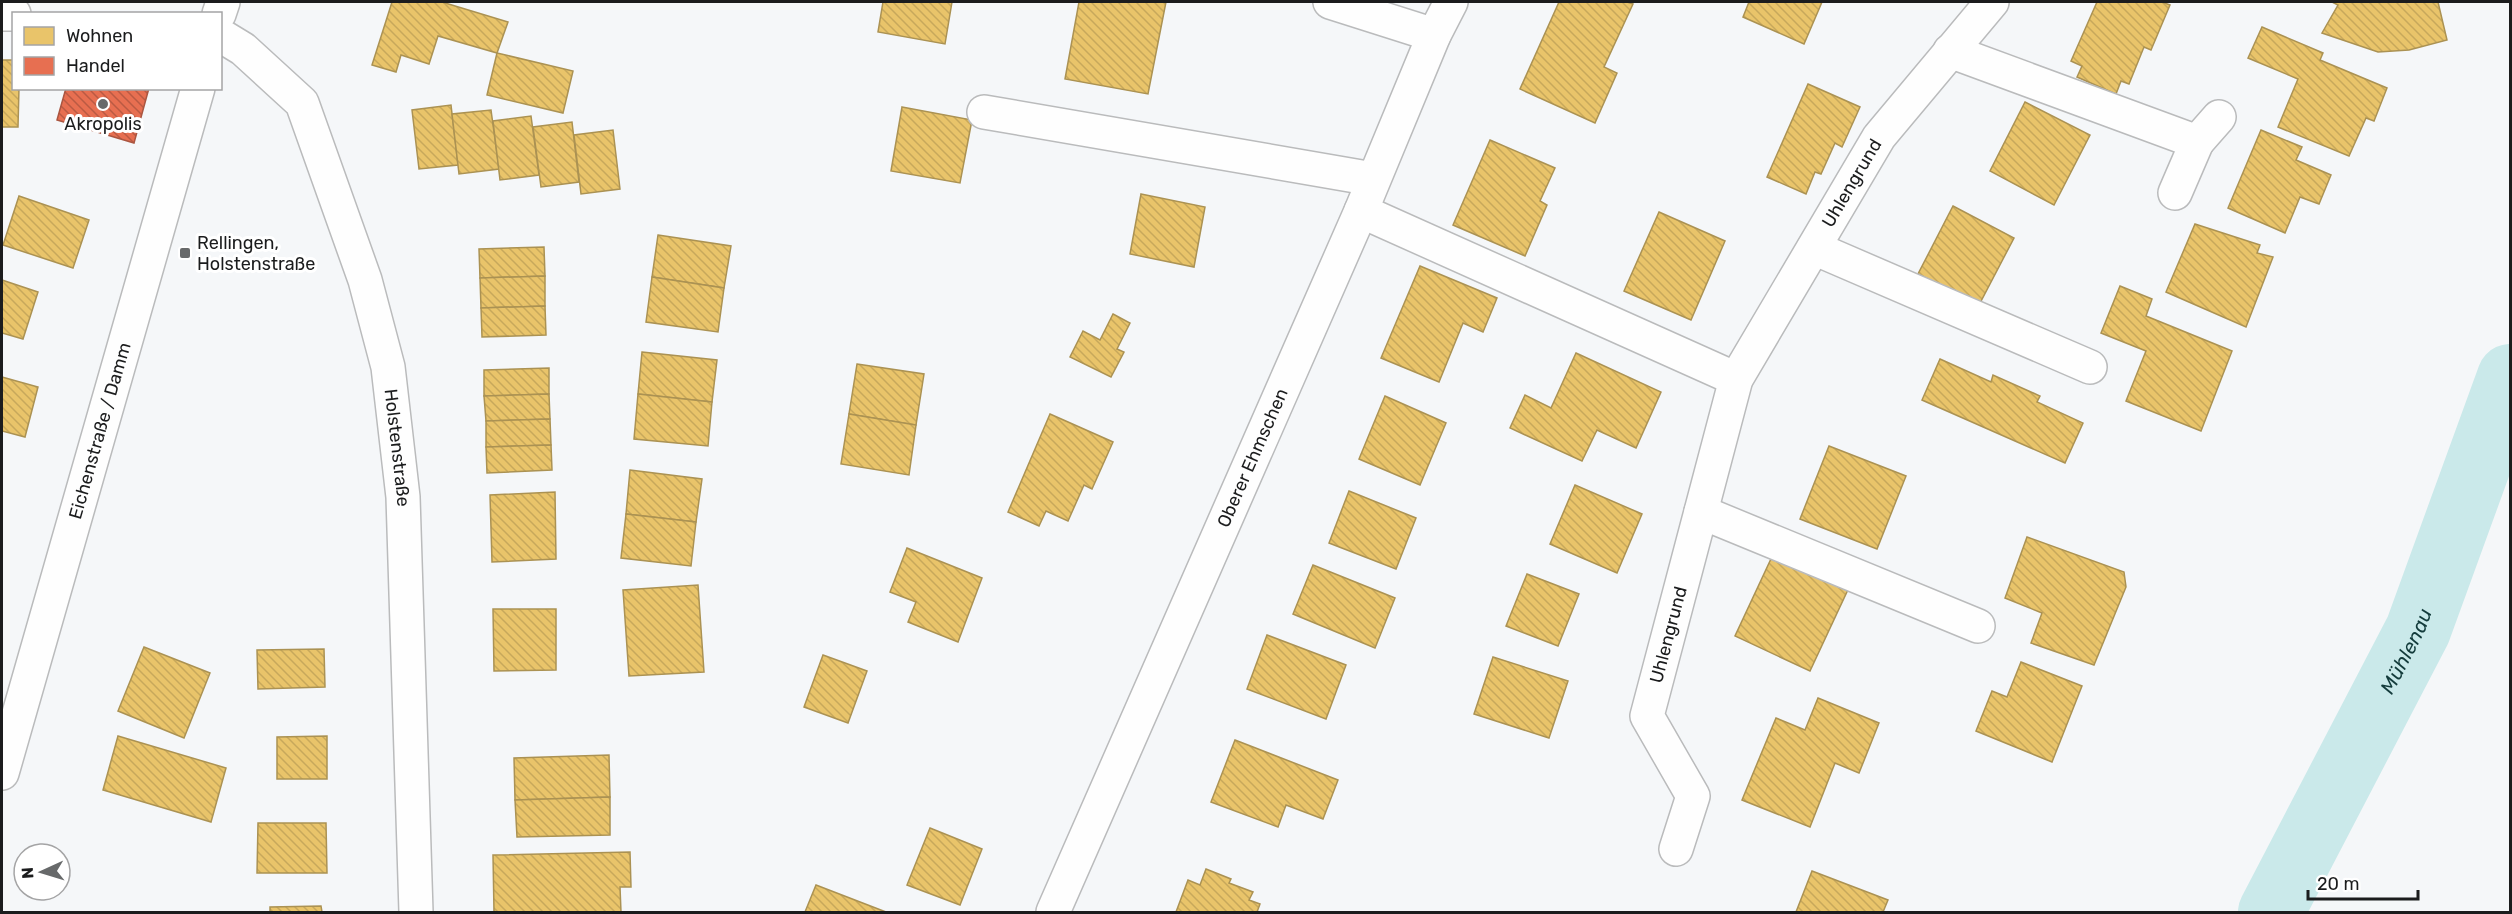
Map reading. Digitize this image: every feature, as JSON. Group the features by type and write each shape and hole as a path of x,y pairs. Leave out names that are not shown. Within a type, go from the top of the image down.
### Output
{"street":[{"path":"1330,2 1434,35"},
{"name":"Oberer Ehmschen","path":"1053,912 1361,211 1434,35 1451,2"},
{"name":"Uhlengrund","path":"1676,849 1693,796 1647,716 1736,379 1879,137 1992,2"},
{"name":"Holstenstraße","path":"222,36 243,49 302,103 364,280 388,367 404,496 416,912"},
{"path":"1950,51 2197,142"},
{"name":"Eichenstraße / Damm","path":"2,773 197,90"},
{"path":"984,112 1373,179"},
{"path":"2175,193 2197,142 2219,117"},
{"path":"1361,211 1736,379"},
{"path":"1814,248 2090,367"},
{"path":"1701,512 1978,626"}],"building: Wohnen":[{"path":"392,2 442,2 508,22 497,53 438,36 429,64 401,55 396,72 372,65"},
{"path":"883,2 952,2 945,44 878,32"},
{"path":"1079,2 1166,2 1148,94 1065,79"},
{"path":"1559,2 1627,2 1633,4 1604,67 1617,73 1595,123 1520,89"},
{"path":"1749,2 1822,2 1804,44 1743,17"},
{"path":"2097,2 2162,2 2170,5 2151,50 2144,47 2129,84 2121,81 2116,94 2077,77 2082,66 2071,61"},
{"path":"2332,2 2438,2 2447,40 2409,50 2378,52 2322,33 2338,5"},
{"path":"2262,27 2323,53 2320,60 2387,88 2374,121 2366,118 2349,156 2278,127 2298,79 2248,58"},
{"path":"497,53 573,71 563,113 487,95"},
{"path":"2,60 12,60 12,90 19,90 18,127 2,127"},
{"path":"1808,84 1860,107 1842,147 1835,143 1821,174 1815,172 1806,194 1767,177"},
{"path":"2025,102 2090,135 2054,205 1990,171"},
{"path":"451,105 458,165 419,169 412,110"},
{"path":"902,107 972,120 960,183 891,171"},
{"path":"491,110 499,169 459,174 452,114"},
{"path":"531,116 539,175 500,180 493,121"},
{"path":"572,122 579,182 541,187 533,127"},
{"path":"613,130 620,189 581,194 574,135"},
{"path":"2261,130 2302,147 2296,160 2331,175 2319,204 2300,197 2285,233 2228,208"},
{"path":"1490,140 1555,168 1540,201 1547,205 1525,256 1453,225"},
{"path":"1141,194 1205,207 1194,267 1130,254"},
{"path":"19,196 89,220 73,268 3,245"},
{"path":"1953,206 2014,238 1979,305 1918,274"},
{"path":"1659,212 1725,241 1691,320 1624,291"},
{"path":"2195,224 2260,245 2257,253 2273,257 2246,327 2166,292"},
{"path":"658,235 731,246 724,288 652,277"},
{"path":"544,247 545,276 480,278 479,249"},
{"path":"1420,266 1497,298 1483,332 1463,323 1439,382 1381,358"},
{"path":"545,276 545,306 481,308 480,278"},
{"path":"652,277 724,288 718,332 646,322"},
{"path":"2,280 38,292 23,339 2,333"},
{"path":"2120,286 2152,299 2146,316 2232,351 2201,431 2126,401 2146,351 2101,333"},
{"path":"545,306 546,335 482,337 481,308"},
{"path":"1113,314 1130,323 1117,349 1124,352 1111,377 1070,357 1083,331 1100,340"},
{"path":"642,352 717,360 712,402 638,394"},
{"path":"1576,353 1661,392 1636,448 1597,430 1582,461 1510,428 1525,395 1551,408"},
{"path":"1940,359 1991,382 1993,375 2040,396 2037,402 2083,423 2065,463 1922,400"},
{"path":"857,364 924,374 916,425 849,414"},
{"path":"549,368 549,394 484,396 484,370"},
{"path":"2,377 38,387 25,437 2,431"},
{"path":"549,394 550,419 486,421 484,396"},
{"path":"638,394 712,402 708,446 634,439"},
{"path":"1385,396 1446,423 1420,485 1359,459"},
{"path":"849,414 916,425 909,475 841,464"},
{"path":"1050,414 1113,442 1092,489 1084,485 1068,521 1046,511 1039,526 1008,512"},
{"path":"550,419 551,445 486,447 486,421"},
{"path":"551,445 552,470 487,473 486,447"},
{"path":"1829,446 1906,476 1877,549 1800,519"},
{"path":"630,470 702,479 696,522 626,514"},
{"path":"1575,485 1642,514 1617,573 1550,544"},
{"path":"1349,491 1416,518 1396,569 1329,543"},
{"path":"555,492 556,559 492,562 490,495"},
{"path":"626,514 696,522 691,566 621,558"},
{"path":"2027,537 2124,572 2126,587 2094,665 2031,643 2042,613 2005,598"},
{"path":"1777,546 1852,581 1810,671 1735,636"},
{"path":"907,548 982,578 958,642 908,622 916,602 890,592"},
{"path":"1313,565 1395,598 1375,648 1293,614"},
{"path":"1527,574 1579,594 1558,646 1506,626"},
{"path":"698,585 704,672 629,676 623,590"},
{"path":"493,609 556,609 556,670 494,671"},
{"path":"1267,635 1346,665 1326,719 1247,689"},
{"path":"144,647 210,673 184,738 118,711"},
{"path":"324,649 325,687 258,689 257,650"},
{"path":"823,655 867,671 848,723 804,707"},
{"path":"1493,657 1568,681 1549,738 1474,714"},
{"path":"2021,662 2082,686 2052,762 1976,731 1992,691 2007,697"},
{"path":"1818,698 1879,723 1859,773 1835,763 1810,827 1742,800 1776,718 1805,730"},
{"path":"118,736 226,768 211,822 103,790"},
{"path":"327,736 327,779 277,779 277,737"},
{"path":"1235,740 1338,780 1323,819 1286,805 1278,827 1211,802"},
{"path":"609,755 610,797 515,800 514,758"},
{"path":"610,797 610,835 517,837 515,800"},
{"path":"258,823 326,823 327,873 257,873"},
{"path":"930,828 982,849 960,905 907,885"},
{"path":"630,852 631,887 620,887 621,912 494,912 493,855"},
{"path":"1206,869 1231,879 1229,883 1253,892 1249,900 1260,904 1257,912 1176,912 1188,880 1200,885"},
{"path":"1812,871 1888,900 1883,912 1796,912"},
{"path":"816,885 886,912 805,912"},
{"path":"321,906 322,912 270,912 270,907"}],"building: Handel":[{"name":"Akropolis","path":"65,90 148,90 134,143 57,120"}],"waterway":[{"name":"Mühlenau","path":"2271,912 2418,630 2510,377"}],"place":[{"name":"Akropolis","path":"103,104"},
{"name":"Rellingen, Holstenstraße","path":"185,253"}]}
